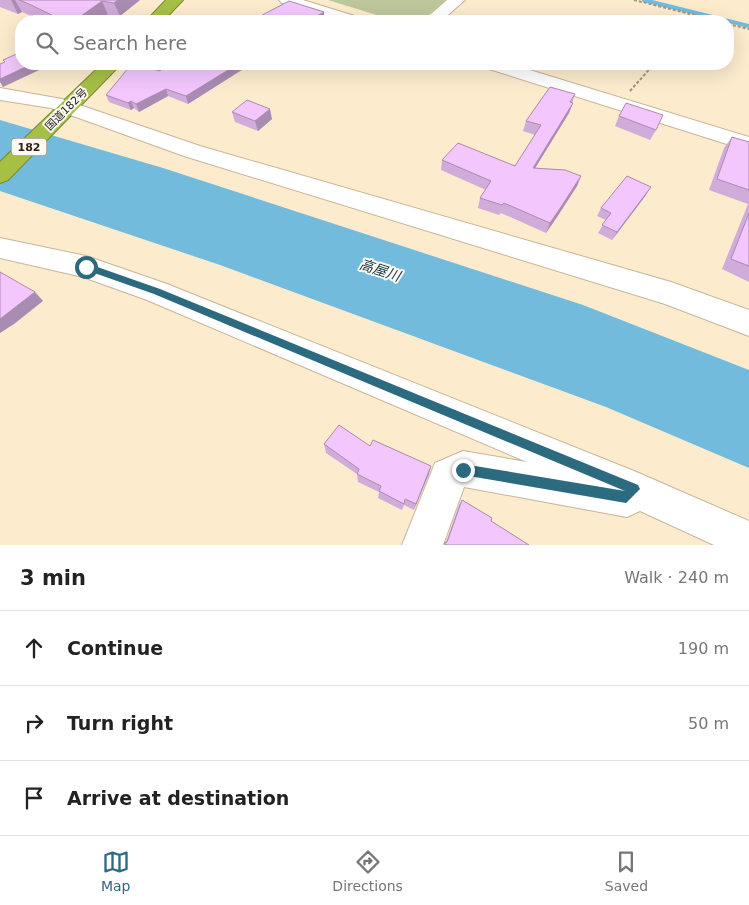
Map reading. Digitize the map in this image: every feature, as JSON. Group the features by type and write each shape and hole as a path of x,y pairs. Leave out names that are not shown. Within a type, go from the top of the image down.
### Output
{"highway":[{"path":"142,15 157,0"},
{"path":"160,15 175,0"},
{"name":"国道182号","path":"0,175 89,70"},
{"name":"国道182号","path":"0,156 105,70"}],"street":[{"path":"287,0 336,15"},
{"path":"438,15 457,0"},
{"path":"511,70 749,144"},
{"path":"0,94 671,294 749,323"},
{"path":"0,248 86,267 157,292 634,489 720,534 749,541"},
{"path":"422,545 429,532 448,476 463,470 626,498 634,489"}],"path":[{"path":"634,0 693,15"},
{"path":"734,25 749,29"},
{"path":"627,95 649,70"}],"green space":[{"path":"328,0 447,0 428,15 377,15"}],"water":[{"name":"高屋川","path":"0,120 163,168 583,305 749,370 749,468 606,407 220,265 0,191"}],"building":[{"path":"19,0 118,0 114,3 102,1 82,15 52,15"},
{"path":"289,1 324,12 319,15 262,15"},
{"path":"15,55 15,70 19,70 0,79 0,64 5,62 3,60"},
{"path":"127,70 228,70 186,96 166,89 136,104 106,95"},
{"path":"550,87 575,94 570,102 573,103 533,168 565,170 581,176 550,223 504,203 502,205 480,198 491,181 442,160 458,143 515,166 541,125 526,121"},
{"path":"247,100 270,109 255,121 232,112"},
{"path":"626,103 663,115 656,130 619,116"},
{"path":"732,137 749,142 749,190 717,179"},
{"path":"627,176 651,187 617,232 602,225 611,213 601,208"},
{"path":"749,213 749,266 731,259"},
{"path":"0,272 35,292 0,319"},
{"path":"339,425 370,446 373,440 431,466 416,504 405,499 404,504 379,491 381,486 357,474 359,469 324,444"},
{"path":"462,500 492,518 491,521 529,545 447,545 444,543 447,542"}],"waterway":[{"path":"644,0 705,15"},
{"path":"734,22 749,26"}],"route":[{"path":"86,267 157,292 634,489 626,498 463,470"}]}
